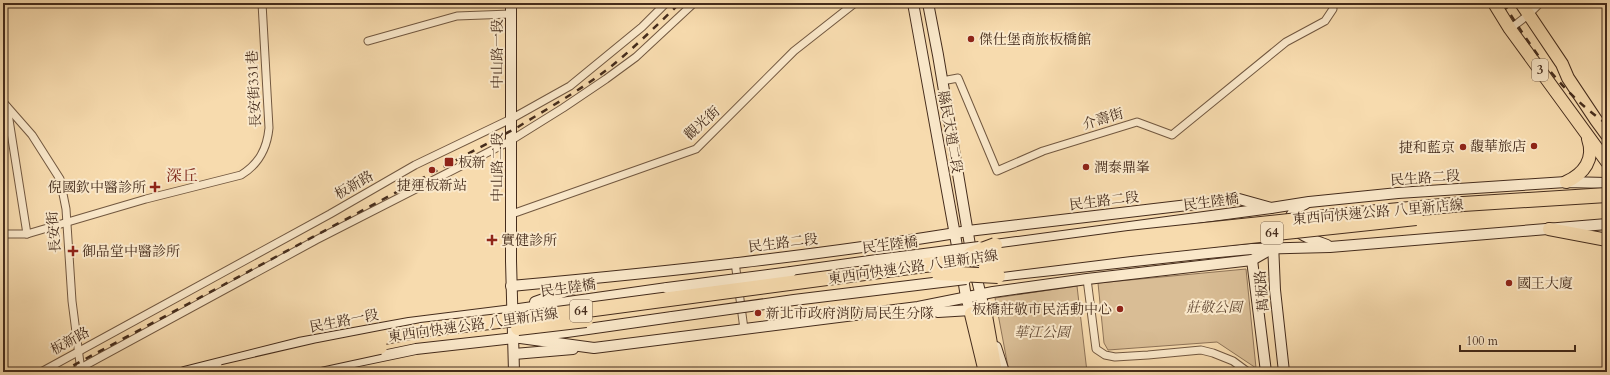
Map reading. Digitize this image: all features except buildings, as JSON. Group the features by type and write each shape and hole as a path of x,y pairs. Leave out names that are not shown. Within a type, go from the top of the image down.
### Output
{"highway":[{"name":"東西向快速公路 八里新店線","path":"272,372 320,360 426,338 544,326 940,268 1129,238 1328,216 1463,204 1607,195"},
{"name":"東西向快速公路 八里新店線","path":"223,372 318,350 421,330 940,268 1130,249 1334,226 1461,214 1607,203"},
{"path":"940,268 995,245"},
{"path":"940,268 998,276"},
{"path":"976,311 986,372"},
{"path":"976,311 995,372"}],"main road":[{"name":"中山路一段","path":"511,3 511,105"},
{"name":"縣民大道二段","path":"912,3 966,297 976,311"},
{"name":"縣民大道二段","path":"928,3 968,231 981,295 976,311"},
{"name":"3","path":"1494,3 1510,29 1607,162"},
{"name":"3","path":"1521,3 1562,64 1568,78 1606,133"},
{"name":"中山路二段","path":"511,105 511,286 514,372"},
{"path":"1566,182 1575,178 1588,164 1590,158 1590,145 1587,136"},
{"name":"民生路二段","path":"511,286 858,248 945,236 968,231 1239,199 1271,208 1309,202 1398,193 1566,182 1607,183"},
{"path":"1309,202 1294,211 1290,216 1289,224 1301,234 1330,246"},
{"name":"民生陸橋","path":"512,310 1271,208"},
{"name":"萬板路","path":"1271,208 1276,290 1284,372"},
{"path":"306,372 416,348 567,332 794,300 1120,262 1251,249 1330,246 1607,224"},
{"path":"1549,229 1607,240"},
{"path":"514,354 594,348 918,307 966,297 1087,279 1252,260 1273,248"},
{"name":"萬板路","path":"1252,260 1266,372"},
{"name":"民生路二段","path":"512,310 604,277"},
{"path":"918,307 938,312 976,311"},
{"name":"民生路一段","path":"184,372 299,343 409,323 512,310"},
{"path":"976,311 980,372"},
{"path":"976,311 1004,372"},
{"path":"513,337 594,348"}],"street":[{"name":"長安街331巷","path":"3,234 27,234 67,222 83,219 146,199 241,174 250,169 260,157 266,146 269,128 262,3"},
{"name":"板新路","path":"41,372 330,214 415,165 511,119 570,86 642,27 666,3"},
{"name":"板新路","path":"73,372 81,370 316,240 510,141 563,108 636,57 694,3"},
{"name":"觀光街","path":"512,214 696,149 794,51 855,3"},
{"name":"介壽街","path":"942,81 958,78 997,171 1043,151 1137,122 1172,135 1286,42 1325,21 1333,9 1332,6 1334,3"},
{"path":"1510,29 1528,15 1540,3"},
{"path":"368,41 457,16 511,14"},
{"name":"長安街","path":"5,104 32,135 60,179 67,222 77,352 81,370"},
{"name":"長安街","path":"5,104 27,234"},
{"path":"735,262 744,329"},
{"path":"1087,279 1096,349 1105,355 1115,357 1137,356 1201,350 1233,362 1248,372"},
{"path":"299,343 301,372"}],"green space":[{"name":"莊敬公園","path":"1246,269 1256,368 1217,342 1108,350 1104,343 1098,283"},
{"name":"華江公園","path":"1077,286 1087,372 1009,372 995,298"}],"railway":[{"path":"61,372 518,127 575,92 608,69 680,3"},
{"path":"1503,3 1537,54 1561,84 1575,98 1607,124"}],"place":[{"name":"傑仕堡商旅板橋館","path":"971,39"},
{"name":"馥華旅店","path":"1534,146"},
{"name":"捷和藍京","path":"1463,147"},
{"name":"板新","path":"449,162"},
{"name":"潤泰鼎峯","path":"1086,167"},
{"name":"捷運板新站","path":"432,170"},
{"name":"倪國欽中醫診所","path":"155,187"},
{"name":"實健診所","path":"492,240"},
{"name":"御品堂中醫診所","path":"73,251"},
{"name":"國王大廈","path":"1509,283"},
{"name":"板橋莊敬市民活動中心","path":"1120,309"},
{"name":"新北市政府消防局民生分隊","path":"758,313"}],"district":[{"name":"深丘","path":"182,176"}]}
